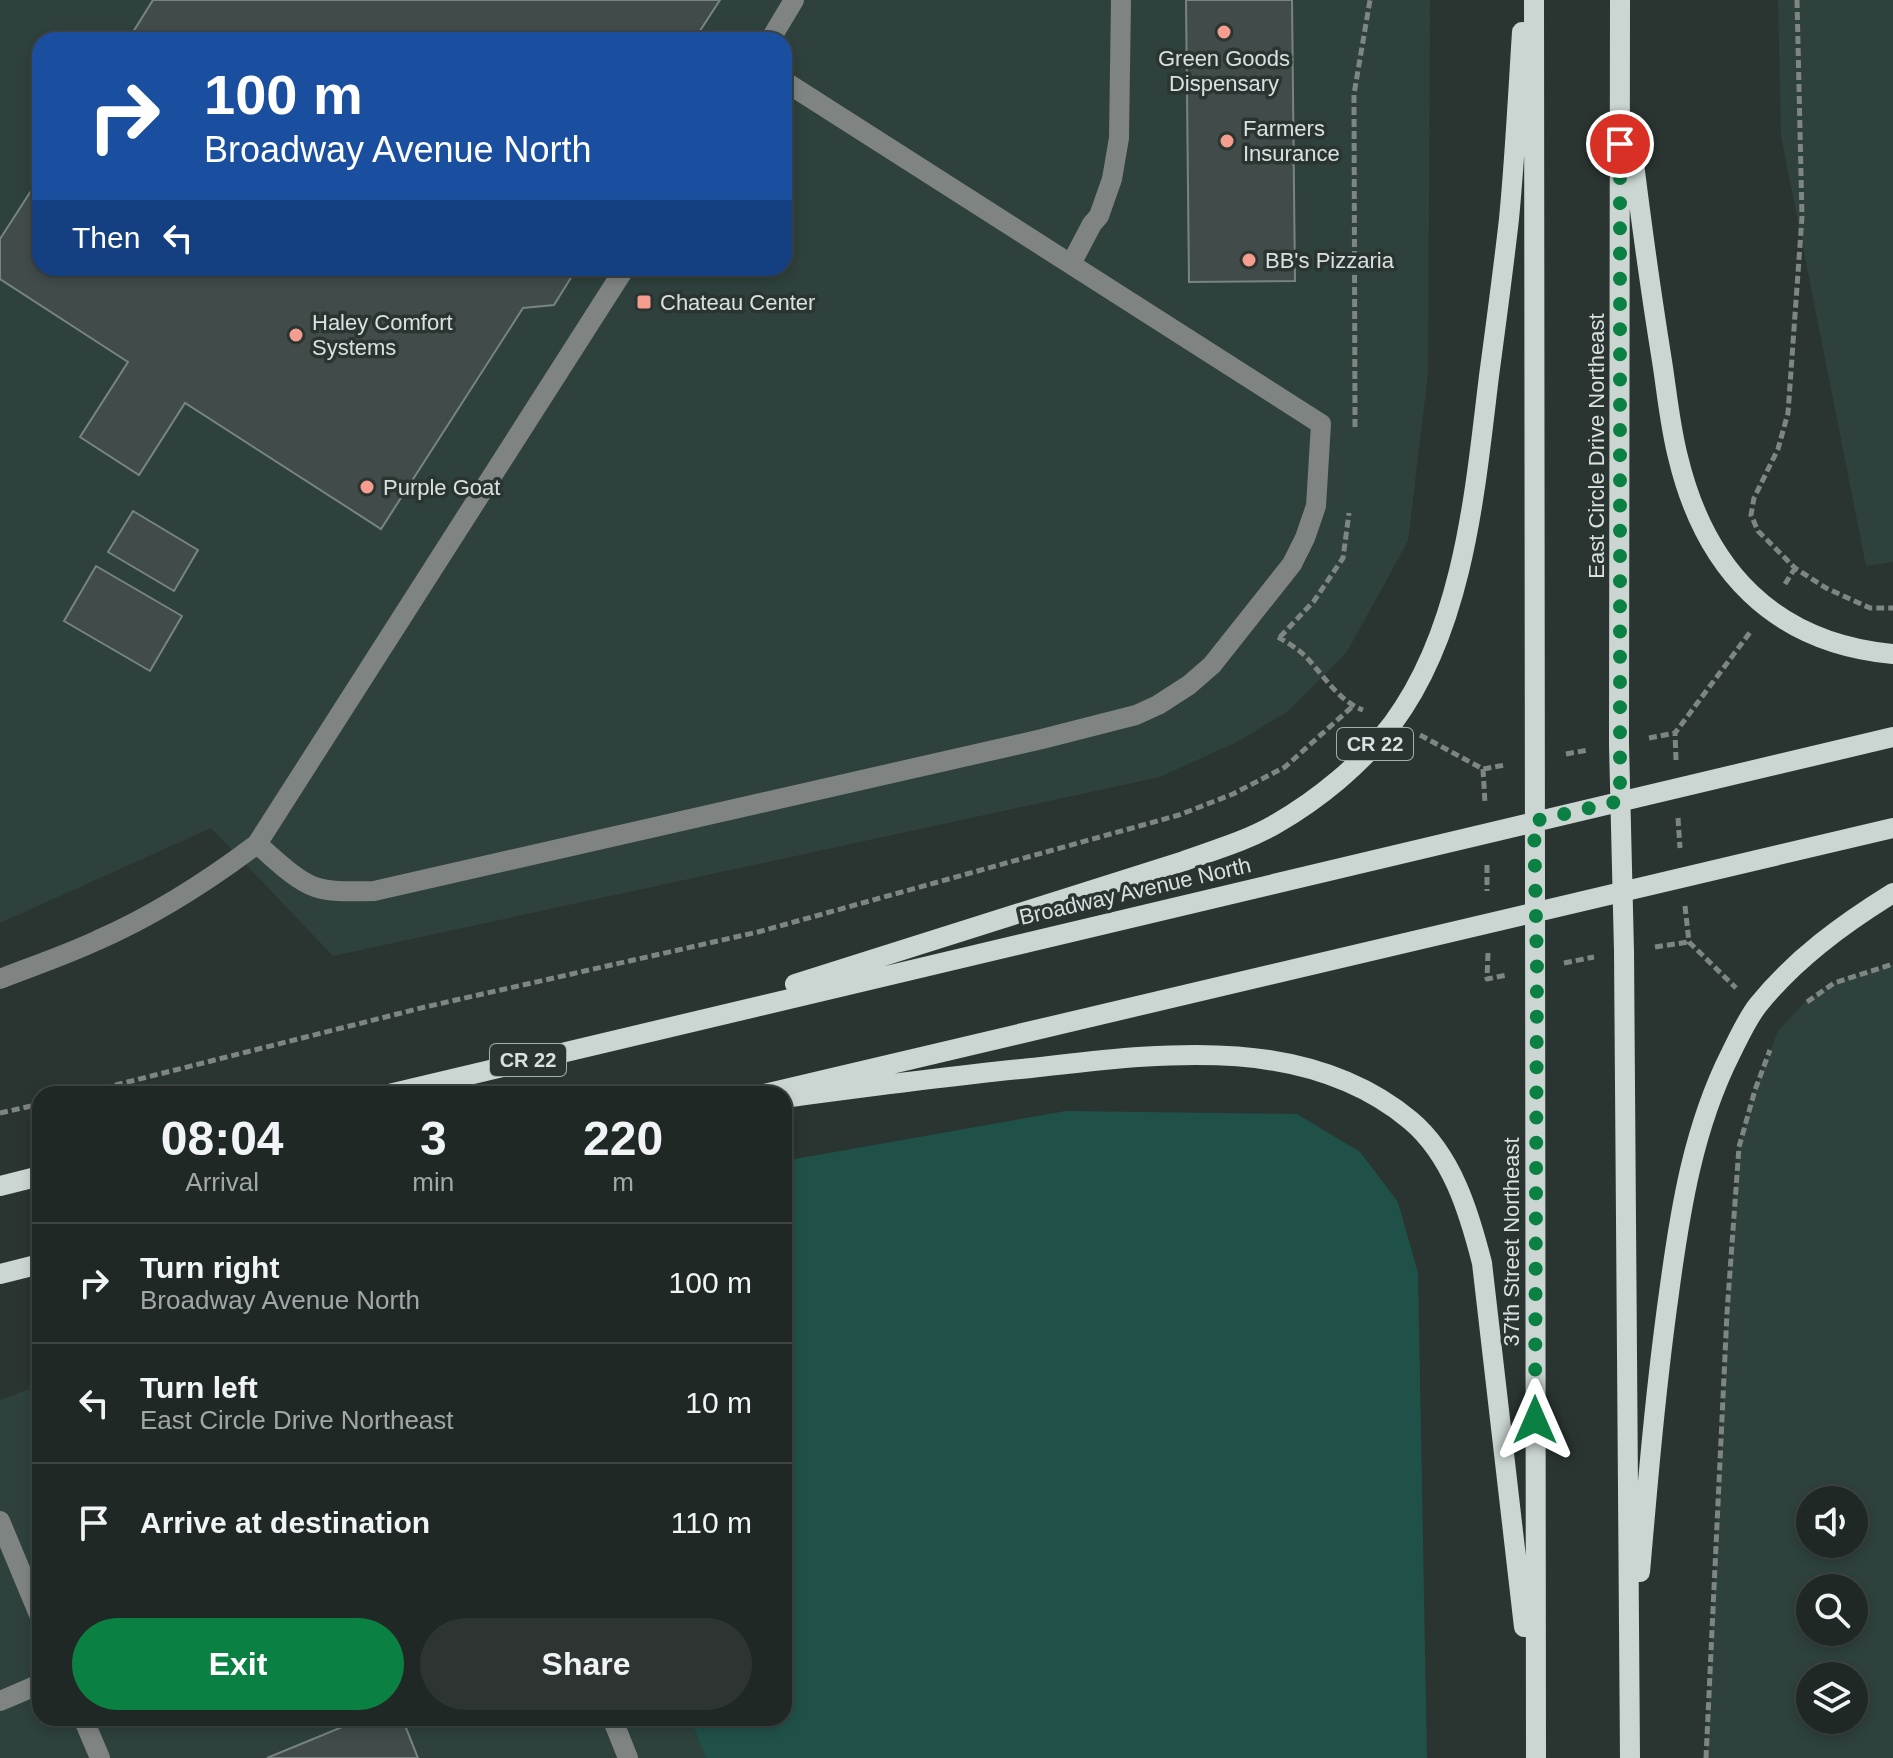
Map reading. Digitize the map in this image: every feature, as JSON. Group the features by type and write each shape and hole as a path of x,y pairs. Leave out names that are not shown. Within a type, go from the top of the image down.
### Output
{"main road":[{"name":"CR 22","path":"668,1026 1233,843 1272,826 1308,803 1372,748 1394,722 1435,645 1452,593 1473,501 1509,218 1525,0"},
{"path":"1534,0 1534,821"},
{"name":"East Circle Drive Northeast","path":"1620,0 1621,891"},
{"path":"1620,52 1648,276 1678,456 1693,506 1715,549 1739,582 1768,609 1798,629 1832,642 1893,654"},
{"name":"Broadway Avenue North","path":"422,1086 1893,737"},
{"name":"37th Street Northeast","path":"1534,821 1537,969 1536,1758"},
{"path":"792,1087 1893,828"},
{"path":"1621,891 1630,1758"},
{"path":"1629,1699 1656,1384 1678,1227 1708,1105 1756,1007 1805,956 1833,933 1893,893"},
{"path":"792,1097 999,1071 1183,1054 1254,1057 1301,1066 1345,1081 1411,1120 1437,1149 1457,1184 1482,1263 1535,1728"},
{"path":"0,1186 32,1178"},
{"path":"0,1274 32,1266"}],"street":[{"path":"775,32 794,0"},
{"path":"1071,264 1099,216 1112,179 1119,138 1121,0"},
{"path":"257,844 315,887 374,891 1136,715 1189,685 1212,665 1292,564 1316,506 1321,424 792,86"},
{"path":"0,979 139,921 257,844 620,276"},
{"path":"0,1521 32,1598"},
{"path":"0,1701 32,1687"},
{"path":"86,1726 100,1758"},
{"path":"615,1726 628,1758"}],"path":[{"path":"1354,436 1354,94 1370,0"},
{"path":"1797,0 1802,217 1788,413 1778,449 1754,498 1751,515 1758,531 1795,568 1826,588 1870,608 1893,608"},
{"path":"112,1086 425,1007 758,932 1179,815 1233,794 1285,767 1353,706 1304,654 1280,637 1314,601 1343,558 1350,499"},
{"path":"1756,1007 1689,942 1681,877 1675,733 1795,568"},
{"path":"1483,769 1487,979 1624,951 1689,942"},
{"path":"1803,1004 1834,983 1893,964"},
{"path":"1706,1758 1727,1313 1739,1147 1772,1045"},
{"path":"0,1113 32,1106"}],"shaded area":[{"name":"Chateau Center","path":"0,0 1430,0 1428,374 1408,541 1347,652 1287,712 1237,742 1160,777 333,956 211,828 0,923"},
{"path":"1778,0 1893,0 1893,562 1866,566 1781,136"},
{"path":"1893,964 1893,1758 1706,1758 1727,1313 1739,1147 1755,1090 1778,1031 1803,1004 1834,983"},
{"path":"32,1388 32,1726 693,1726 706,1758 0,1758 0,1400"}],"green space":[{"path":"1066,1111 1297,1114 1360,1152 1398,1202 1418,1273 1427,1758 706,1758 693,1726 792,1726 792,1160"}],"building":[{"path":"153,0 720,0 699,32 133,32"},
{"path":"1186,0 1292,0 1295,281 1189,282"},
{"name":"Haley Comfort Systems","path":"32,189 32,276 572,276 554,305 523,308 381,529 185,403 139,475 80,437 128,362 0,279 0,239"},
{"path":"133,511 198,550 174,591 108,552"},
{"path":"96,566 182,616 150,671 64,621"},
{"path":"345,1726 405,1726 418,1758 267,1758"}],"place":[{"name":"Green Goods Dispensary","path":"1224,32"},
{"name":"Farmers Insurance","path":"1227,141"},
{"name":"BB's Pizzaria","path":"1249,260"},
{"name":"Chateau Center","path":"644,302"},
{"name":"Haley Comfort Systems","path":"296,335"},
{"name":"Purple Goat","path":"367,487"}],"route":[{"path":"1535,1420 1537,969 1534,821 1620,801 1620,144"}]}
